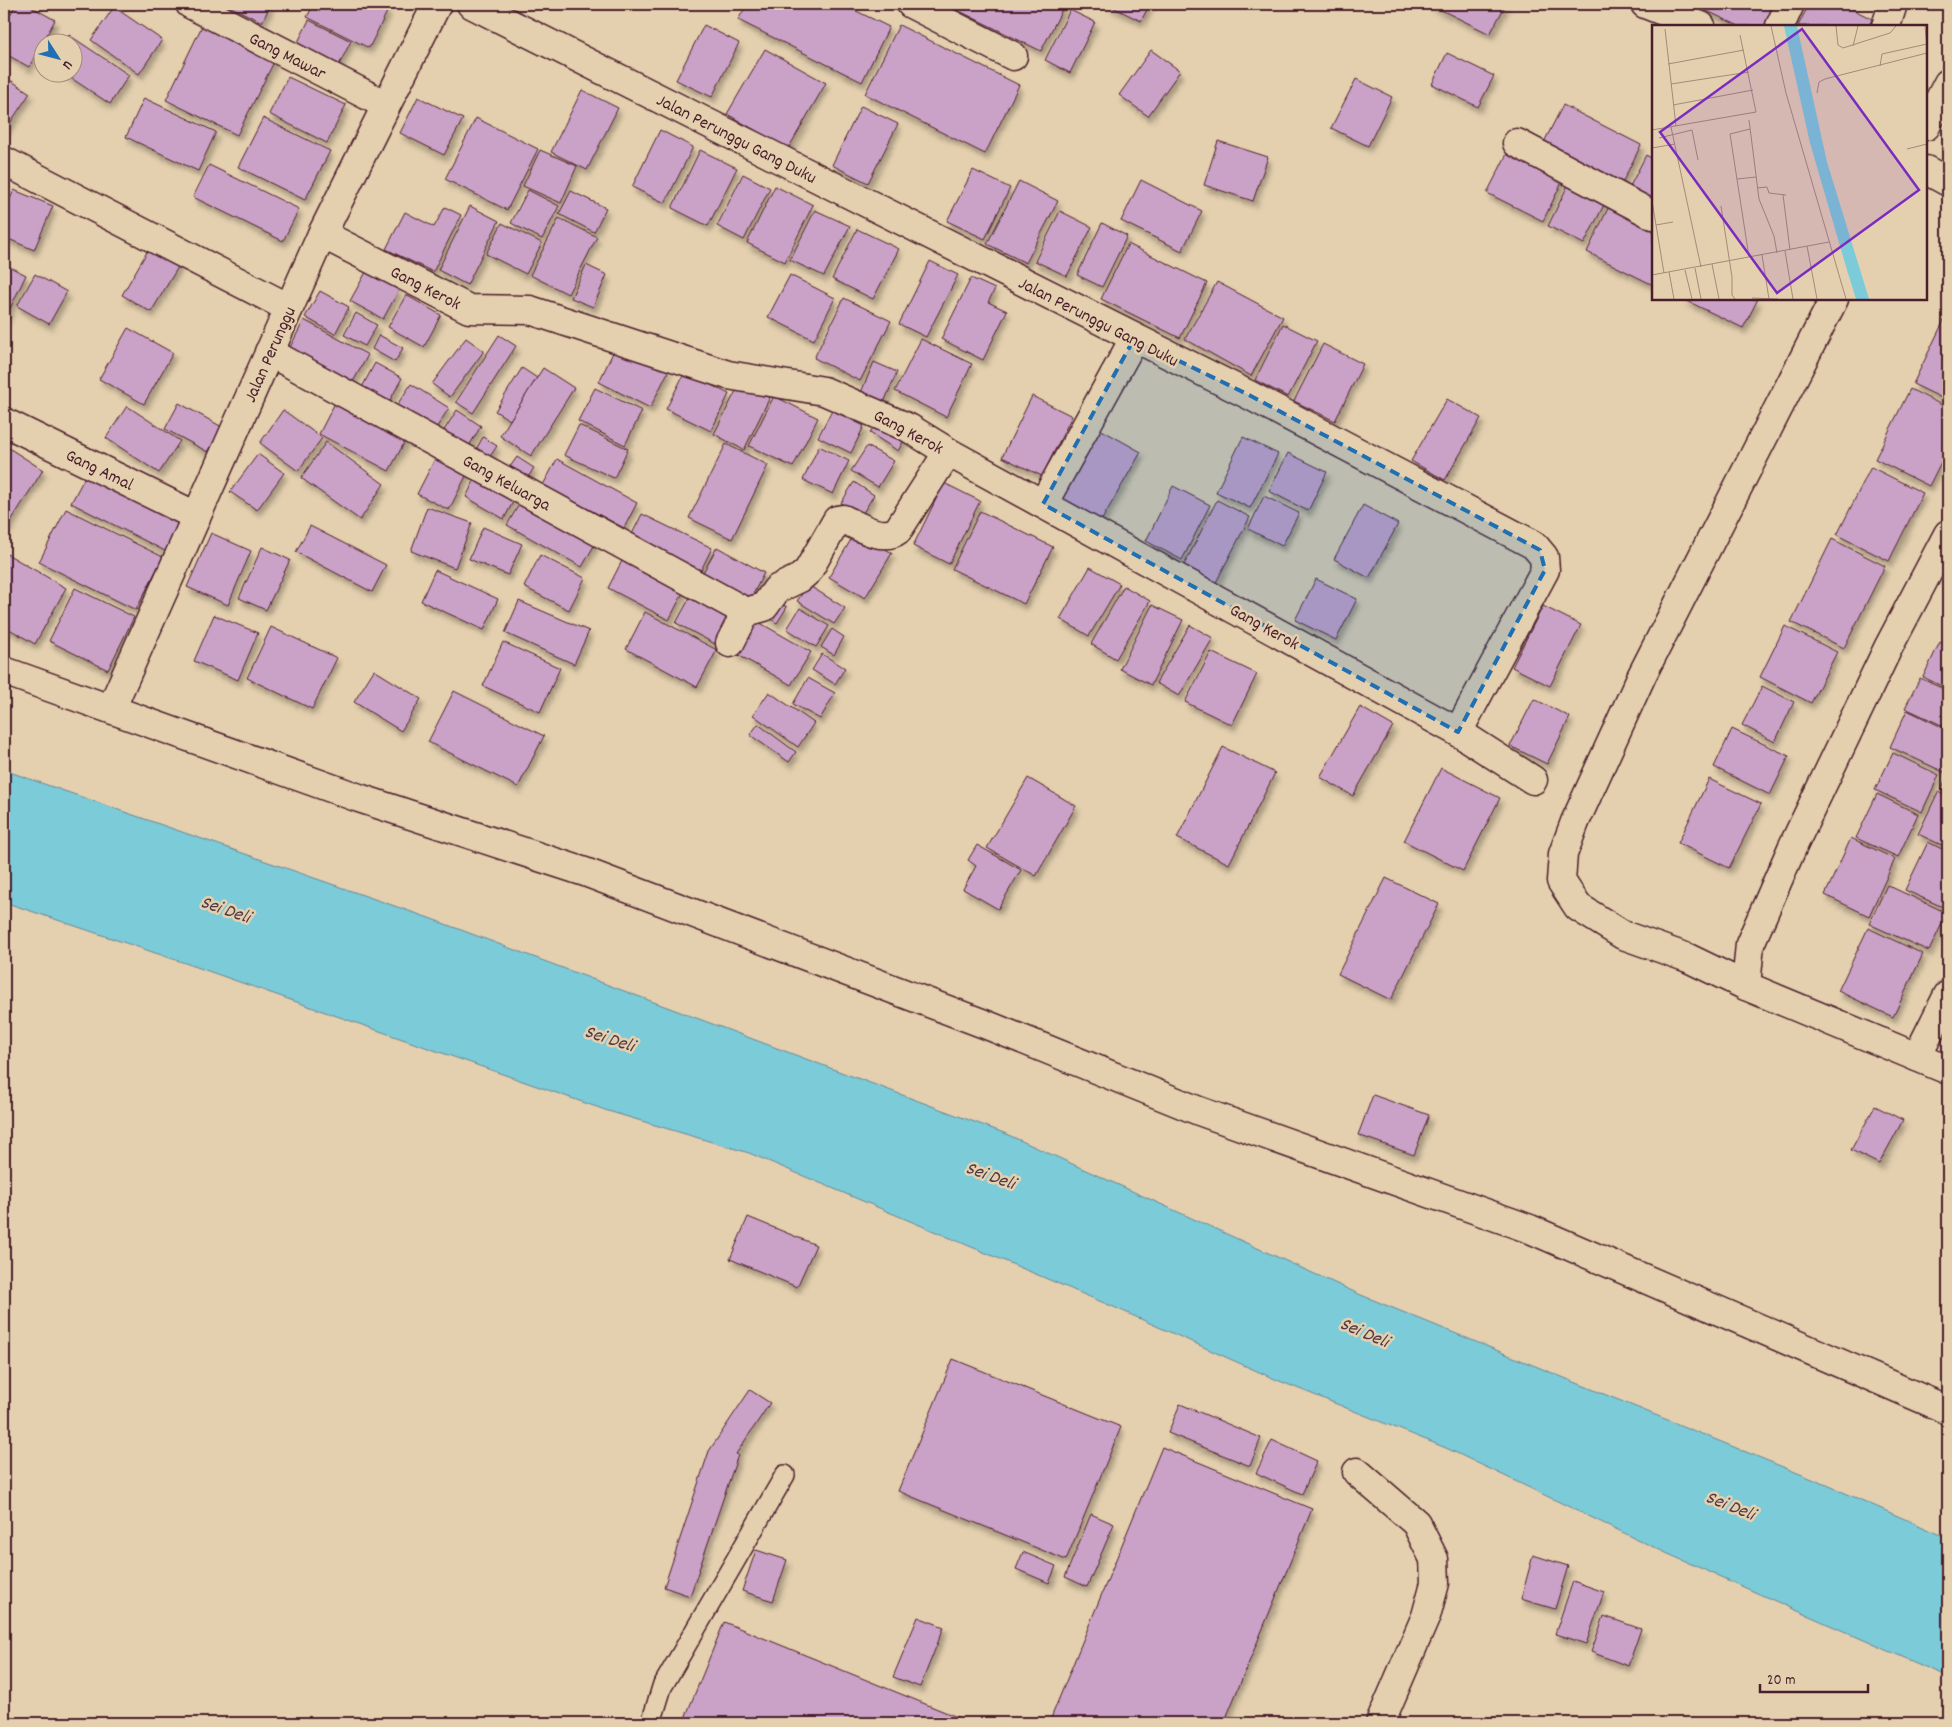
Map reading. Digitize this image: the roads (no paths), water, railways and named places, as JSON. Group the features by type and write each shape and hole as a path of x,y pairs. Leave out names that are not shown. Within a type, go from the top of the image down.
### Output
{"street":[{"name":"Gang Mawar","path":"190,4 386,106"},
{"name":"Jalan Perunggu","path":"111,708 322,234 437,4"},
{"name":"Jalan Perunggu Gang Duku","path":"471,4 1134,339 1249,395 1534,545 1544,557 1545,570 1458,732"},
{"path":"911,4 1013,56"},
{"path":"1645,4 1698,25"},
{"path":"1780,25 1790,4"},
{"path":"1886,25 1893,4"},
{"path":"1927,120 1948,83"},
{"path":"1517,143 1652,214"},
{"path":"4,161 289,308"},
{"path":"1927,171 1948,182"},
{"name":"Gang Kerok","path":"322,234 469,309 530,310 728,375 824,392 909,428 948,452 1458,732 1533,780"},
{"path":"1833,300 1642,675 1575,822 1563,854 1561,881 1578,907 1623,935 1688,958 1746,986 1948,1070"},
{"path":"1043,504 1134,339"},
{"name":"Gang Keluarga","path":"269,352 746,612"},
{"name":"Gang Amal","path":"4,422 196,516"},
{"path":"730,643 746,612 764,607 777,589 800,578 808,571 837,520 843,519 882,535 891,535 898,530 948,452"},
{"path":"1746,986 1750,944 1792,848 1888,648 1948,534"},
{"path":"4,671 359,798 585,872 988,1025 1199,1111 1530,1229 1948,1410"},
{"path":"1917,1057 1948,995"},
{"path":"1357,1472 1416,1523 1434,1559 1436,1583 1426,1616 1380,1723"}],"lane":[{"path":"651,1723 662,1687 785,1474"}],"water":[{"name":"Sei Deli","path":"4,770 429,918 1004,1133 1361,1295 1827,1485 1948,1538 1948,1677 1666,1553 1446,1448 1277,1380 1116,1308 749,1153 608,1111 188,964 4,902"}]}
